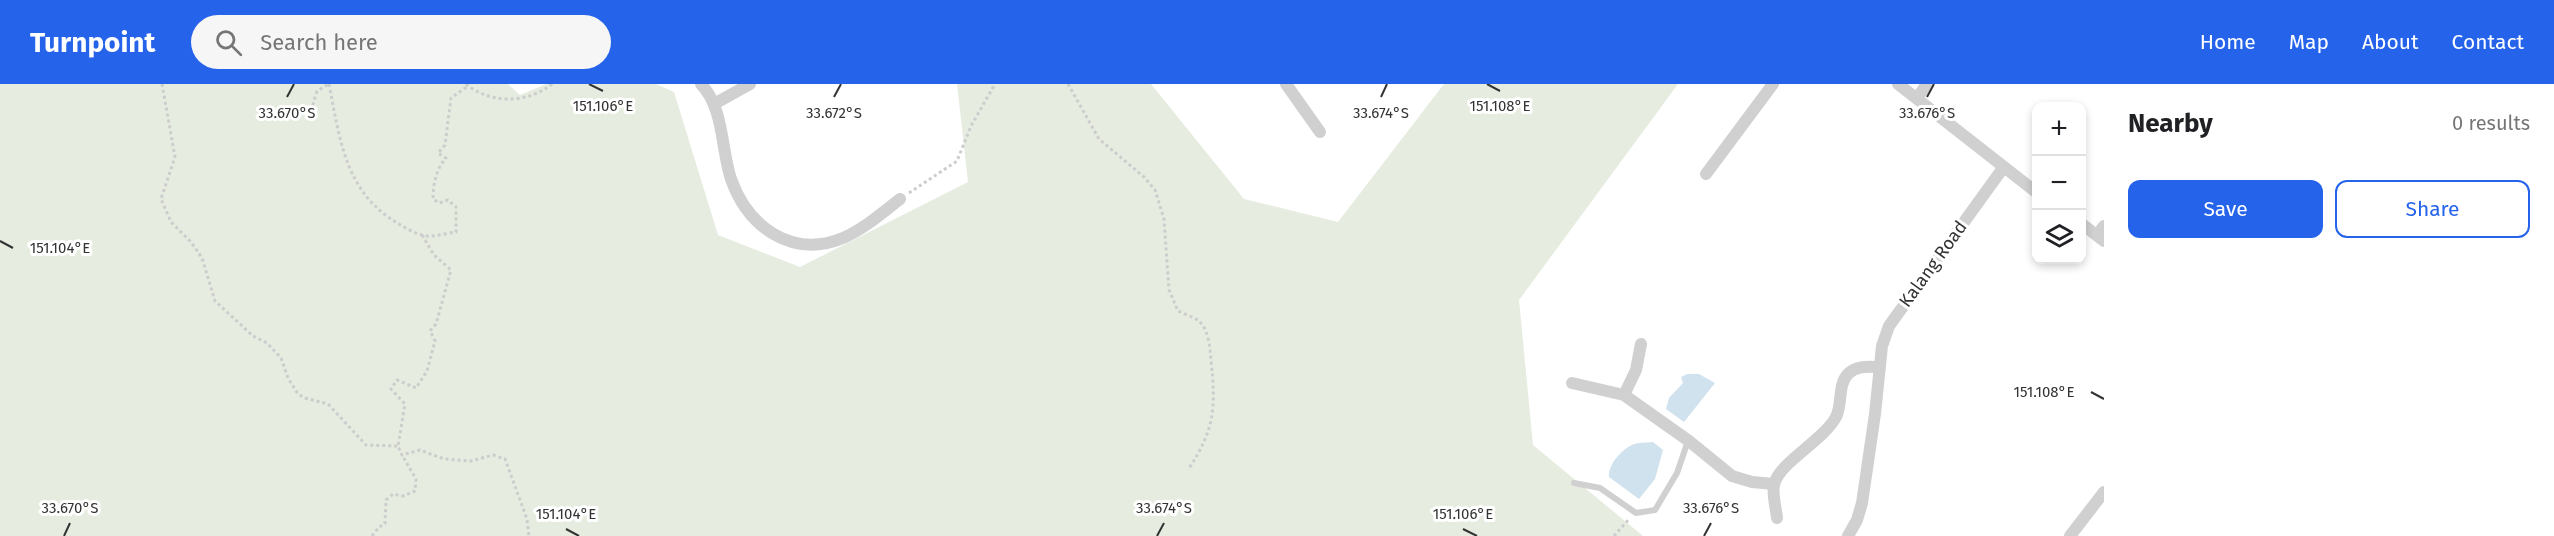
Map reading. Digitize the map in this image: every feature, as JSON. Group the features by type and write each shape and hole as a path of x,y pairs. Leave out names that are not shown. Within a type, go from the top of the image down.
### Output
{"street":[{"path":"700,84 714,104 731,178 737,193 755,222 771,234 799,243 827,243 844,238 864,226 900,199"},
{"path":"714,104 750,84"},
{"path":"1286,84 1320,132"},
{"path":"1707,174 1773,84"},
{"path":"1898,84 2032,188"},
{"path":"1917,98 1927,84"},
{"name":"Kalang Road","path":"1848,536 1857,520 1862,503 1882,346 1889,326 2003,168"},
{"path":"2086,226 2102,234"},
{"path":"1624,395 1636,370 1641,344"},
{"path":"1777,518 1774,484 1784,467 1818,440 1837,416 1843,379 1851,371 1862,366 1880,367"},
{"path":"1572,383 1624,395 1689,441 1732,476 1752,482 1774,484"},
{"path":"2070,536 2104,492"}],"lane":[{"path":"1574,483 1600,488 1635,513 1655,510 1677,473 1689,441"}],"path":[{"path":"162,84 175,157 161,199 171,222 191,242 202,258 215,301 253,336 267,343 281,358 288,378 298,394 328,404 366,445 398,446"},
{"path":"311,111 317,91 329,84 339,131 354,181 380,214 428,236 456,232 456,207 448,200 439,203 433,199 438,166 446,158 438,153 445,145 451,98 467,85 492,98 518,99 542,92 552,84"},
{"path":"900,199 957,161 971,126 995,84"},
{"path":"1068,84 1099,139 1144,177 1155,190 1164,219 1169,290 1178,311 1200,322 1208,338 1215,399 1211,423 1203,447 1188,470"},
{"path":"372,536 379,527 385,524 386,500 393,494 403,496 415,491 416,479 398,446 405,404 391,389 397,380 416,388 427,372 435,341 430,331 436,324 442,307 451,270 434,255 422,235"},
{"path":"402,455 420,450 444,459 471,461 493,455 505,459 526,519 529,536"},
{"path":"1614,536 1635,513"}],"shaded area":[{"path":"0,84 508,84 520,95 546,84 656,84 674,92 718,235 800,267 968,182 957,84 1151,84 1244,199 1338,222 1444,84 1678,84 1519,300 1533,445 1643,536 0,536"}],"water":[{"path":"1687,374 1699,374 1715,383 1684,422 1666,409 1669,398 1683,383 1681,377"},
{"path":"1653,442 1663,450 1655,479 1639,499 1609,477 1609,472 1616,458 1628,447 1637,443"}]}
